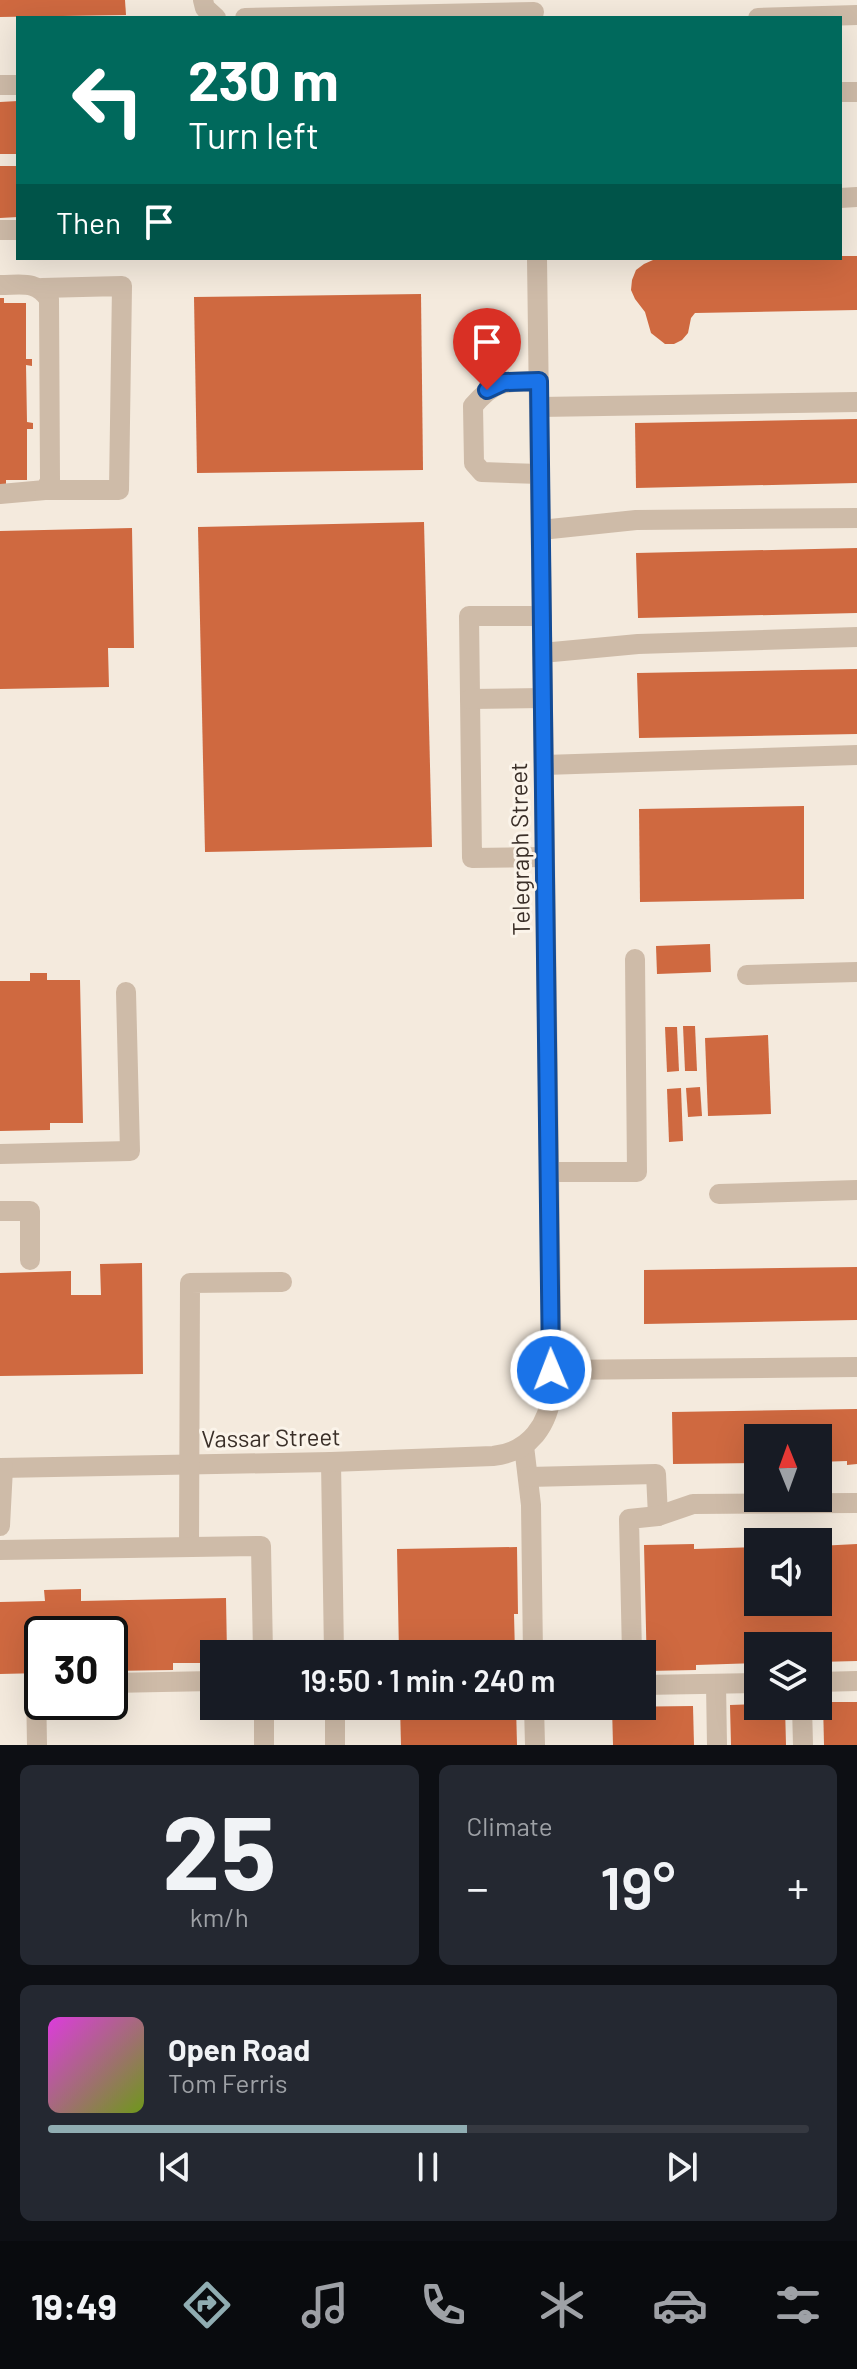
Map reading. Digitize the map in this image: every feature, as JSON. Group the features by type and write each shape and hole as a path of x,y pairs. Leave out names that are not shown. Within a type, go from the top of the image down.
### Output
{"street":[{"path":"203,0 205,8 214,16"},
{"path":"281,16 442,7 534,10"},
{"path":"824,16 857,15"},
{"name":"Telegraph Street","path":"530,1441 545,1422 551,1406 537,260"},
{"path":"0,285 29,284 42,288 122,286 119,490 45,490 0,494"},
{"path":"42,288 49,299 50,481 45,490"},
{"path":"539,381 504,382 487,390 473,406 474,463 482,472 540,474"},
{"path":"539,407 857,402"},
{"path":"541,530 636,520 857,518"},
{"path":"542,616 469,616 470,699 472,858 545,857"},
{"path":"542,653 638,644 857,637"},
{"path":"470,699 543,698"},
{"path":"544,765 857,755"},
{"path":"549,1172 637,1172 635,959"},
{"path":"747,975 857,972"},
{"path":"0,1154 130,1151 126,992"},
{"path":"719,1194 857,1190"},
{"path":"0,1211 30,1211 30,1260"},
{"path":"189,1547 190,1283 282,1282"},
{"path":"551,1370 857,1367"},
{"path":"530,1441 528,1477 533,1640"},
{"name":"Vassar Street","path":"2,1468 493,1456 506,1455 530,1441"},
{"path":"331,1462 334,1640"},
{"path":"0,1526 2,1468"},
{"path":"528,1477 656,1474 658,1516"},
{"path":"632,1640 629,1519 658,1516 693,1504 857,1503"},
{"path":"0,1550 261,1546 263,1640"},
{"path":"128,1683 200,1681"},
{"path":"832,1682 857,1681"},
{"path":"656,1685 744,1683"},
{"path":"716,1684 717,1745"},
{"path":"37,1720 37,1745"},
{"path":"264,1720 264,1745"},
{"path":"335,1720 335,1745"},
{"path":"534,1720 535,1745"},
{"path":"802,1720 803,1745"}],"building":[{"path":"0,0 125,0 126,15 0,17"},
{"path":"16,101 16,154 0,154 0,102"},
{"path":"0,166 16,166 16,217 0,218"},
{"path":"842,256 857,256 857,310 695,313 688,333 674,344 665,344 651,333 645,312 631,290 636,270 653,260 842,260"},
{"path":"421,294 423,470 197,473 194,297"},
{"path":"0,298 4,298 4,303 26,303 26,359 32,359 32,366 26,365 27,422 33,423 33,429 27,429 27,480 6,480 6,486 0,486"},
{"path":"857,419 857,483 636,488 635,423"},
{"path":"424,522 432,847 205,852 198,527"},
{"path":"132,528 134,648 108,648 109,687 0,689 0,531"},
{"path":"857,548 857,613 638,618 636,553"},
{"path":"857,669 857,734 639,738 637,673"},
{"path":"804,806 804,899 640,902 639,809"},
{"path":"710,944 711,972 657,974 656,946"},
{"path":"30,973 47,973 47,980 80,980 83,1123 50,1123 50,1130 0,1131 0,981 30,981"},
{"path":"683,1026 695,1026 697,1071 685,1071"},
{"path":"665,1027 677,1027 679,1071 667,1072"},
{"path":"768,1035 771,1114 708,1116 705,1038"},
{"path":"700,1087 702,1116 688,1117 686,1088"},
{"path":"681,1088 683,1141 669,1142 667,1089"},
{"path":"142,1263 143,1374 0,1376 0,1273 71,1271 71,1295 101,1295 100,1264"},
{"path":"857,1267 857,1320 644,1324 644,1270"},
{"path":"857,1409 857,1464 832,1462 832,1424 744,1424 744,1463 673,1464 672,1412"},
{"path":"694,1544 694,1549 744,1547 744,1616 832,1616 832,1545 857,1544 857,1661 832,1662 832,1632 744,1632 744,1663 696,1665 696,1670 656,1671 656,1640 646,1640 644,1545"},
{"path":"517,1547 518,1614 514,1614 515,1640 399,1640 397,1549"},
{"path":"81,1589 81,1601 226,1598 227,1640 200,1640 200,1663 173,1663 173,1670 128,1671 128,1616 24,1616 24,1673 0,1674 0,1602 45,1601 44,1590"},
{"path":"832,1702 857,1702 857,1745 824,1745 823,1720 832,1720"},
{"path":"744,1704 744,1720 785,1720 786,1745 731,1745 730,1705"},
{"path":"656,1706 693,1706 694,1745 613,1745 612,1720 656,1720"},
{"path":"400,1720 516,1720 517,1745 401,1745"}],"route":[{"path":"487,390 504,382 539,381 551,1370"}]}
